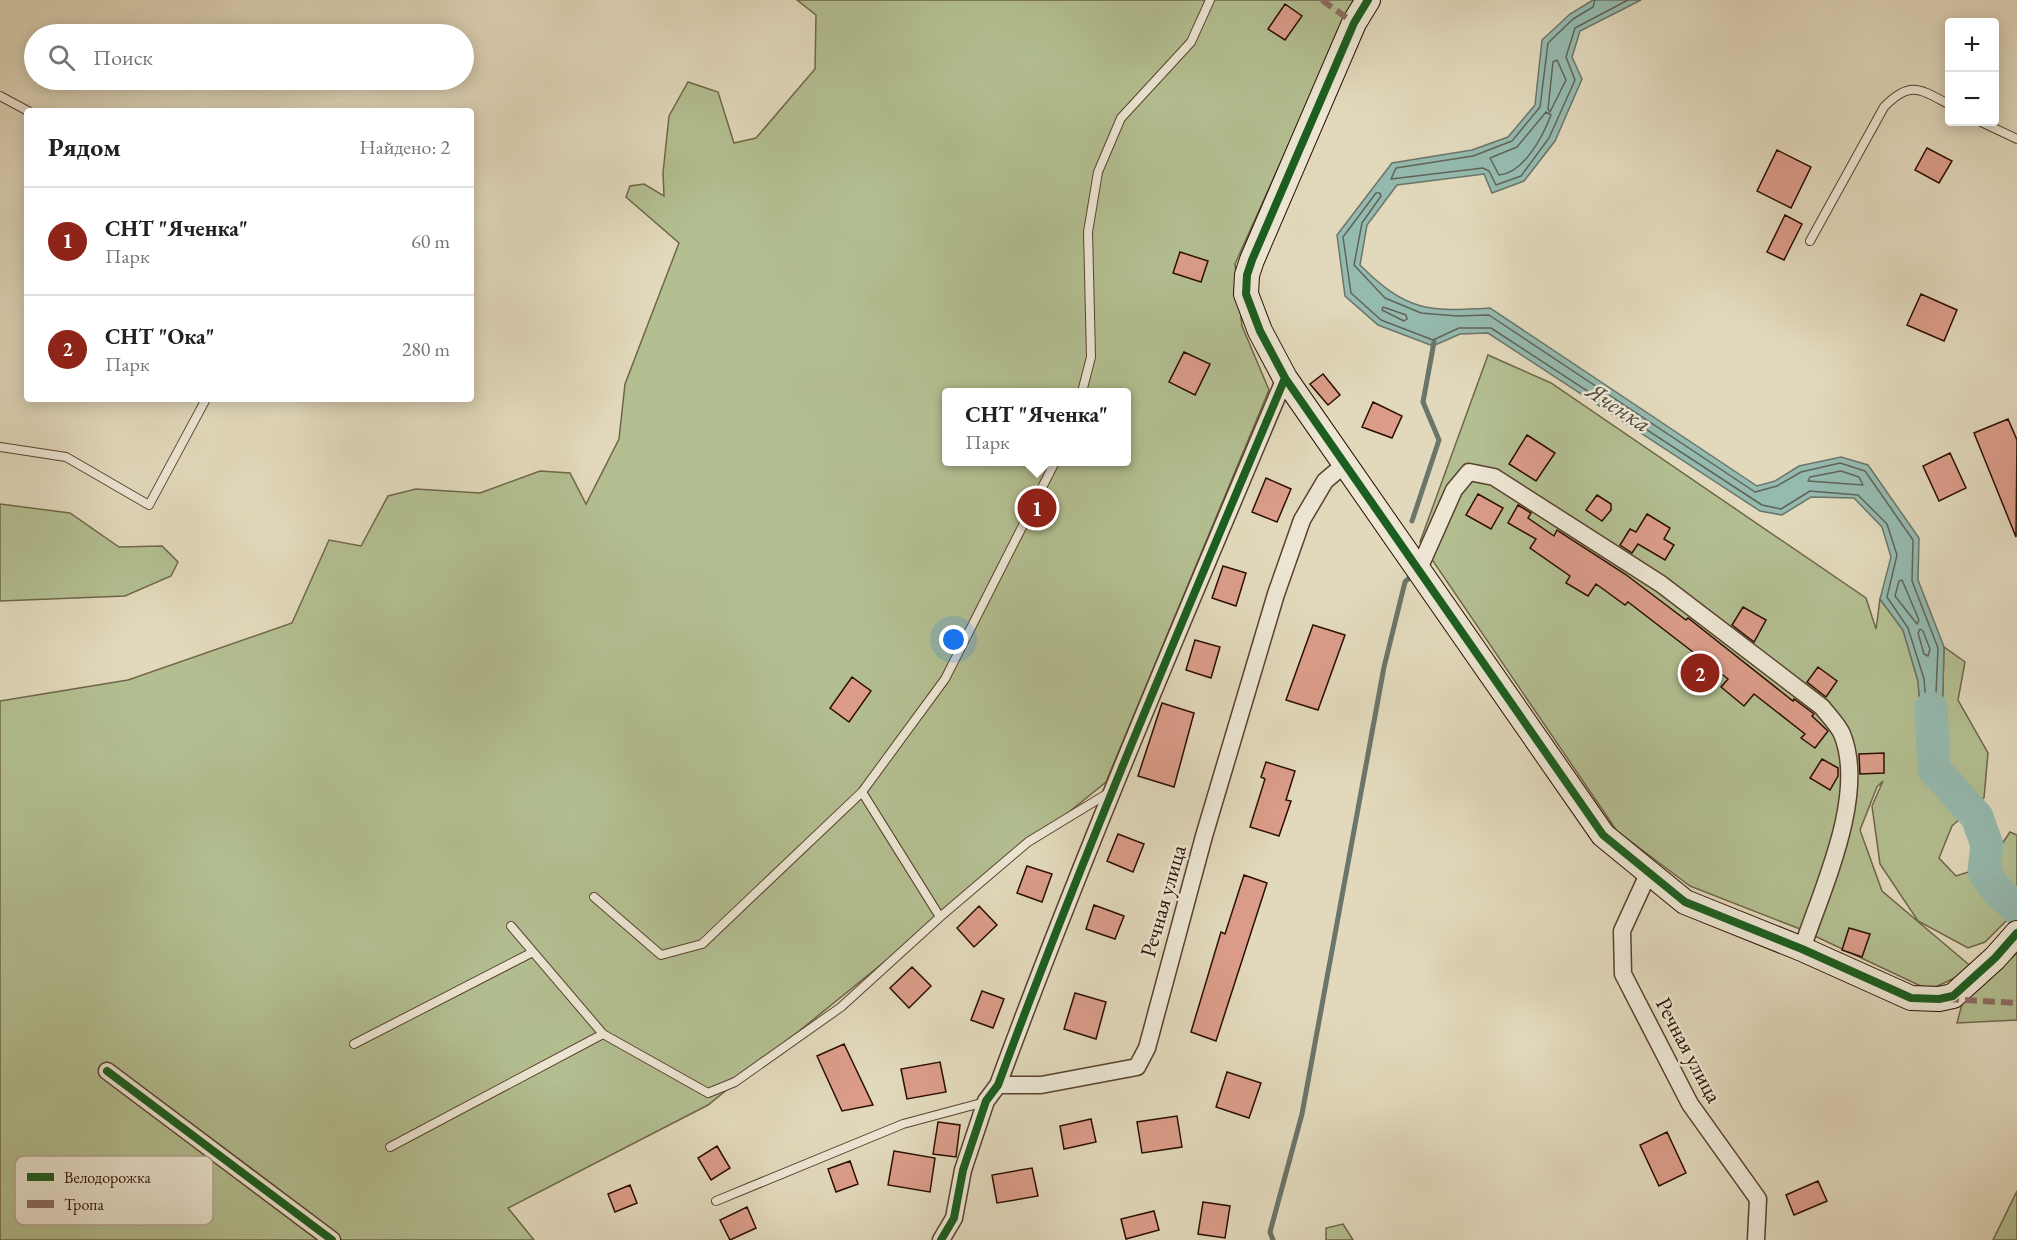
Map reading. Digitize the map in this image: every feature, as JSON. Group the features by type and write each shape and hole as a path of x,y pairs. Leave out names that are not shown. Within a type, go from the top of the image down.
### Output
{"street":[{"path":"1368,0 1354,23 1247,275 1246,294 1285,378 1344,465 1603,835 1685,902 1802,949 1911,998 1938,999 1953,996 1995,958 2017,933"},
{"path":"941,1240 954,1218 963,1170 986,1101 999,1085 1043,961 1078,878 1110,792 1285,378"},
{"name":"Речная улица","path":"999,1085 1041,1085 1137,1067 1147,1048 1198,859 1276,594 1302,520 1325,482 1344,465"},
{"path":"1418,571 1454,490 1469,472 1494,477 1661,584 1822,707 1842,733 1850,776 1848,811 1802,949"},
{"name":"Речная улица","path":"1649,872 1622,931 1623,974 1690,1104 1758,1198 1756,1240"},
{"path":"107,1071 332,1240"}],"lane":[{"path":"1083,388 1091,357 1088,232 1098,172 1121,118 1191,42 1210,0"},
{"path":"1810,241 1884,107 1898,92 1919,89 1945,102"},
{"path":"0,96 24,109"},
{"path":"1989,126 2017,139"},
{"path":"0,447 66,458 149,505 204,402"},
{"path":"594,897 661,955 702,944 862,792 945,679 1053,466"},
{"path":"862,792 940,917"},
{"path":"511,926 603,1034 708,1093 735,1082 841,1007 940,917 1028,842 1110,792"},
{"path":"354,1044 533,952"},
{"path":"390,1147 603,1034"},
{"path":"716,1201 903,1124 986,1101"}],"green space":[{"path":"797,0 1357,0 1344,21 1235,264 1242,326 1269,390 1106,782 708,1105 508,1208 534,1240 0,1240 0,701 128,680 292,623 329,540 361,546 388,496 416,489 480,493 540,471 570,473 586,504 619,439 625,384 679,243 626,197 630,186 644,184 664,196 663,173 669,116 688,82 718,92 734,143 756,138 815,69 816,15"},
{"path":"1488,355 1551,383 1866,598 1876,629 1880,599 1903,630 1918,681 1923,739 1941,762 1944,647 1965,662 1958,700 1988,753 1984,798 1952,826 1939,858 1956,876 1987,866 2010,832 2017,835 2017,910 1985,942 1968,948 1918,921 1880,864 1872,806 1883,781 1877,787 1860,830 1882,891 1974,969 1929,990 1800,929 1690,886 1617,831 1420,542"},
{"path":"0,504 70,513 119,547 162,546 178,562 171,576 125,596 0,601"},
{"path":"2017,953 2017,1020 1957,1023 1962,1004"},
{"path":"2017,1191 2017,1240 1993,1240"},
{"path":"1343,1224 1353,1240 1326,1240 1326,1228"}],"water":[{"path":"1593,0 1641,0 1580,31 1572,57 1582,79 1555,141 1524,181 1492,193 1484,174 1397,185 1367,225 1360,265 1391,292 1419,305 1450,309 1490,308 1757,486 1775,481 1799,466 1841,457 1868,465 1919,538 1918,580 1944,647 1941,763 1923,739 1918,681 1903,630 1880,599 1891,557 1882,527 1854,498 1811,497 1782,515 1760,511 1488,333 1460,334 1433,346 1378,325 1345,296 1337,235 1392,163 1472,150 1508,137 1535,105 1542,40 1570,14"}],"building":[{"path":"1285,4 1302,16 1285,40 1268,29"},
{"path":"1927,148 1952,161 1939,183 1915,170"},
{"path":"1777,150 1811,167 1791,208 1757,191"},
{"path":"1785,215 1802,224 1784,260 1767,252"},
{"path":"1180,252 1208,261 1201,282 1173,273"},
{"path":"1921,294 1957,310 1944,341 1907,325"},
{"path":"1184,352 1210,364 1195,395 1169,382"},
{"path":"1323,374 1340,395 1328,405 1310,384"},
{"path":"1373,402 1402,416 1392,438 1362,427"},
{"path":"2008,419 2017,440 2016,537 1974,433"},
{"path":"1527,435 1555,453 1536,481 1509,464"},
{"path":"1950,453 1966,488 1939,501 1923,466"},
{"path":"1266,478 1291,489 1277,522 1252,512"},
{"path":"1478,494 1503,508 1491,529 1466,515"},
{"path":"1597,495 1611,504 1611,510 1602,521 1586,510"},
{"path":"1518,505 1531,513 1528,518 1554,536 1557,530 1625,574 1686,620 1688,618 1793,701 1794,699 1814,714 1812,716 1828,731 1815,748 1801,738 1805,734 1754,694 1744,706 1721,687 1728,679 1628,602 1625,605 1596,584 1588,596 1566,583 1570,576 1530,548 1536,539 1508,523"},
{"path":"1647,514 1670,528 1664,539 1674,545 1665,560 1638,544 1632,553 1620,545 1630,529 1636,532"},
{"path":"1223,566 1246,573 1236,606 1212,598"},
{"path":"1743,607 1766,620 1754,642 1732,625"},
{"path":"1313,625 1345,635 1318,710 1286,700"},
{"path":"1195,640 1220,647 1211,678 1186,670"},
{"path":"1818,667 1837,681 1826,697 1807,682"},
{"path":"852,677 871,691 849,722 830,708"},
{"path":"1162,703 1194,713 1174,787 1138,776"},
{"path":"1884,753 1884,773 1860,774 1859,754"},
{"path":"1822,759 1838,768 1838,776 1830,790 1810,778"},
{"path":"1266,762 1295,771 1286,800 1291,801 1279,836 1250,827 1265,779 1261,777"},
{"path":"1118,834 1144,844 1133,872 1107,861"},
{"path":"1027,866 1052,874 1042,902 1017,893"},
{"path":"1244,875 1267,883 1216,1041 1191,1032 1221,932 1225,934"},
{"path":"1094,905 1124,916 1115,939 1086,929"},
{"path":"979,906 997,925 974,947 957,928"},
{"path":"1849,928 1870,934 1862,957 1842,950"},
{"path":"912,967 931,986 909,1008 890,988"},
{"path":"982,991 1004,999 993,1028 971,1020"},
{"path":"1075,993 1106,1002 1096,1039 1064,1029"},
{"path":"844,1044 873,1105 842,1111 817,1056"},
{"path":"940,1062 946,1092 907,1099 901,1069"},
{"path":"1227,1072 1261,1083 1249,1118 1216,1107"},
{"path":"1177,1116 1182,1147 1142,1153 1137,1122"},
{"path":"1091,1119 1096,1142 1064,1149 1060,1126"},
{"path":"938,1122 960,1125 956,1157 933,1154"},
{"path":"1667,1132 1686,1173 1659,1186 1640,1145"},
{"path":"717,1146 730,1168 711,1180 698,1158"},
{"path":"894,1151 935,1158 930,1192 888,1185"},
{"path":"850,1161 858,1184 836,1192 828,1169"},
{"path":"1032,1168 1038,1196 997,1203 992,1175"},
{"path":"1818,1181 1827,1201 1794,1215 1786,1195"},
{"path":"630,1185 637,1203 615,1212 608,1194"},
{"path":"1203,1202 1230,1206 1225,1238 1198,1234"},
{"path":"747,1207 756,1228 730,1240 720,1220"},
{"path":"1154,1211 1159,1230 1126,1239 1121,1219"}],"waterway":[{"path":"1412,521 1439,440 1423,402 1434,342"},
{"path":"1273,1240 1270,1232 1302,1114 1384,667 1405,582 1412,575 1410,573"},
{"name":"Яченка","path":"1931,708 1934,769 1977,817 1987,845 1984,871 1995,888 2017,909"}],"marked path":[{"path":"1322,0 1354,23"},
{"path":"1947,999 2017,1003"}],"cycle path":[{"path":"1368,0 1354,23 1247,275 1246,294 1260,331 1285,378 1603,835 1685,902 1802,949 1911,998 1939,999 1953,996 1995,958 2017,933"},
{"path":"941,1240 954,1218 963,1170 986,1101 998,1085 1101,818 1285,378"},
{"path":"107,1071 332,1240"}],"place":[{"name":"СНТ \"Яченка\"","path":"1037,508"},
{"name":"СНТ \"Ока\"","path":"1700,673"}]}
